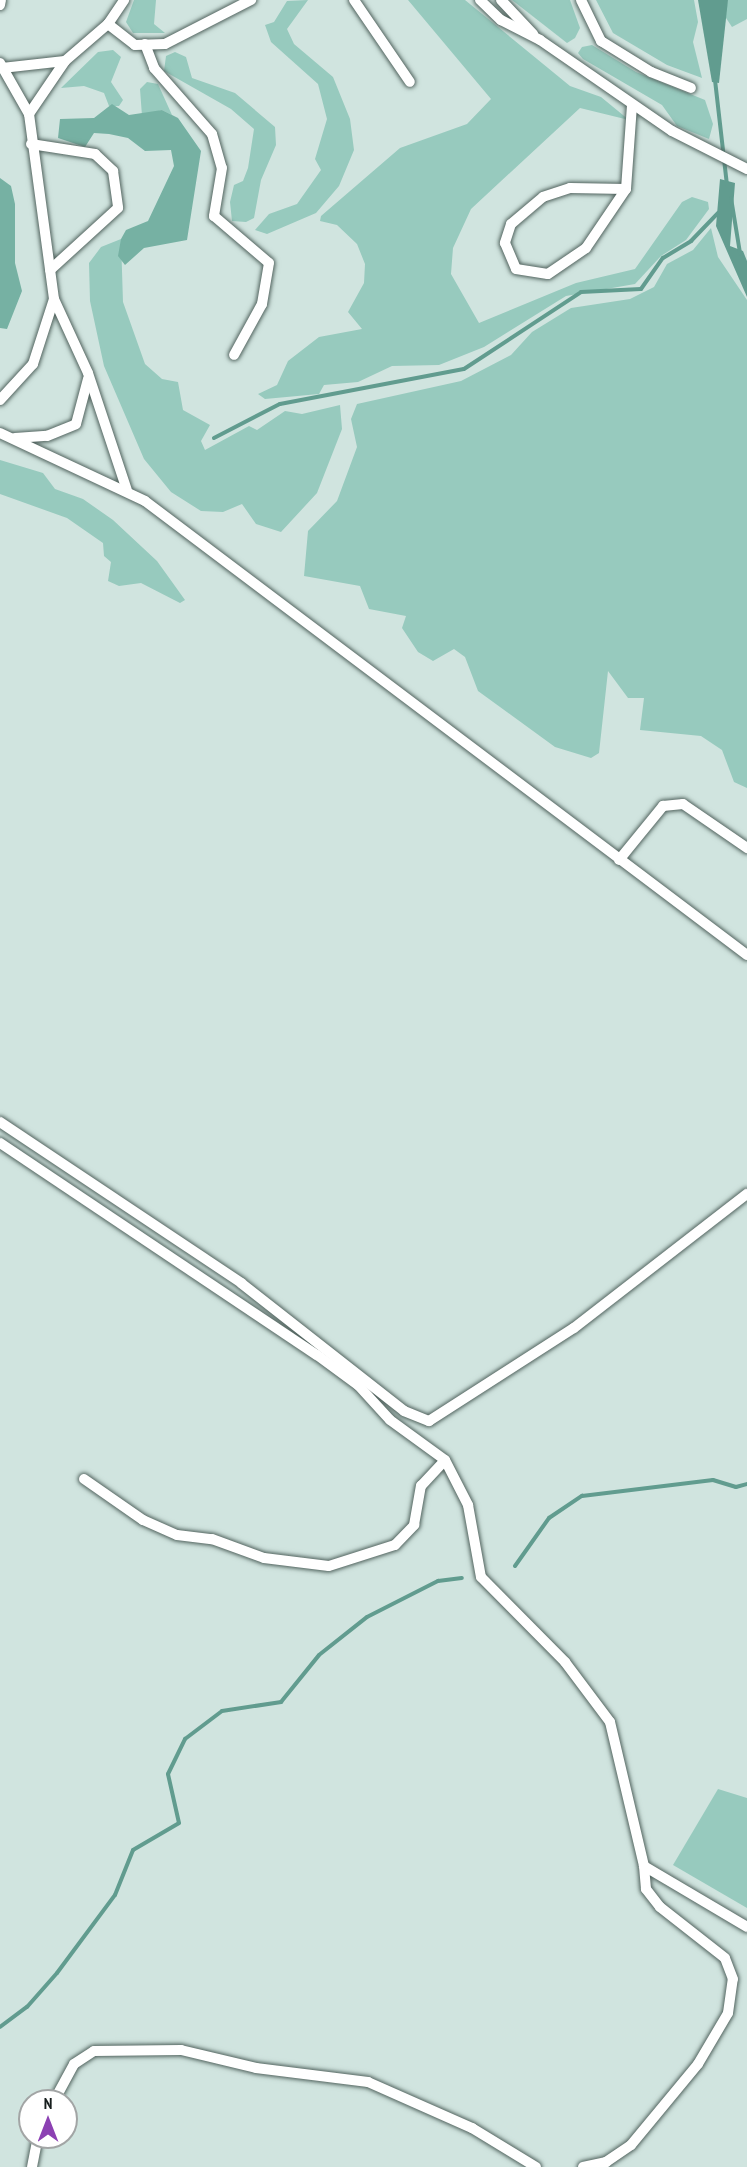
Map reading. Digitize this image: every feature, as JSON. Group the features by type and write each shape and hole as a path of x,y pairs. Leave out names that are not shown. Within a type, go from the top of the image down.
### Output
{"street":[{"path":"0,5 1,0"},
{"path":"29,114 65,61 108,24 124,0"},
{"path":"108,24 135,45 165,44 250,0"},
{"path":"354,0 410,82"},
{"path":"480,0 501,20 540,40 632,106 672,131 746,169"},
{"path":"501,0 540,40"},
{"path":"581,0 601,40 651,72 691,88"},
{"path":"145,44 154,68 212,135 222,168 214,216 268,263 262,304 234,355"},
{"path":"65,61 1,65 29,114 31,144 54,299 88,373 127,490"},
{"path":"626,189 570,188 543,197 511,224 505,243 516,268 548,274 586,248 626,189 632,106"},
{"path":"31,144 95,154 113,171 118,208 51,270"},
{"path":"0,400 33,364 54,299"},
{"path":"12,438 47,436 76,424 86,403 88,373"},
{"path":"0,433 127,490 747,956"},
{"path":"620,860 663,806 683,804 747,848"},
{"path":"0,1122 240,1283 404,1411 429,1421 574,1328 747,1194"},
{"path":"0,1143 279,1327 358,1385 390,1420 445,1460 468,1505 481,1577 566,1662 610,1722 644,1866 646,1889 660,1907 725,1958 733,1979 728,2013 698,2064 631,2145 606,2162 583,2167"},
{"path":"84,1479 143,1520 177,1535 212,1539 264,1558 329,1566 395,1545 414,1525 421,1486 445,1460"},
{"path":"644,1866 747,1927"},
{"path":"60,2089 74,2064 94,2051 182,2050 256,2068 368,2082 472,2128 536,2167"},
{"path":"32,2167 36,2149"}],"shaded area":[{"path":"134,0 156,0 154,24 165,33 133,33 126,22"},
{"path":"308,0 287,29 294,44 333,77 350,119 354,150 339,186 316,213 267,234 255,230 269,214 297,204 321,170 315,159 327,119 318,84 271,42 265,25 274,22 287,1"},
{"path":"408,0 465,0 570,86 601,97 629,120 580,108 471,209 453,248 451,274 479,323 576,283 635,269 682,202 692,197 708,202 709,209 686,240 661,256 635,284 566,296 484,347 439,365 392,366 358,382 324,385 319,394 265,399 258,394 277,385 288,361 319,337 362,329 348,312 364,283 365,264 357,244 337,225 320,221 321,216 400,148 467,124 491,99"},
{"path":"512,0 570,0 580,28 575,38 567,43"},
{"path":"596,0 694,0 698,22 693,42 702,78 667,65 613,33"},
{"path":"698,0 728,0 719,83 712,82"},
{"path":"728,0 747,0 747,19 732,27 724,15"},
{"path":"592,45 636,72 705,100 713,124 709,139 677,126 662,105 583,59 578,53 582,47"},
{"path":"113,50 121,57 111,82 123,100 119,106 109,106 104,93 84,86 61,88 98,52"},
{"path":"175,52 186,57 192,78 235,93 275,127 276,145 261,180 254,218 246,222 232,221 230,202 234,185 243,181 248,168 254,129 231,109 164,71 166,56"},
{"path":"147,82 158,84 172,115 162,110 142,116 140,89"},
{"path":"112,104 129,115 162,110 178,118 201,151 187,240 144,248 125,265 118,256 121,239 126,230 148,221 174,166 171,150 145,151 128,138 94,133 85,147 58,138 60,119 94,118"},
{"path":"0,178 11,186 15,204 15,263 22,291 7,329 0,328"},
{"path":"720,179 735,183 730,246 743,251 747,261 747,297 716,226"},
{"path":"711,228 718,257 747,300 747,788 734,782 722,750 701,736 640,730 644,698 628,698 608,671 599,753 591,758 555,747 478,691 465,657 454,649 433,661 418,652 402,628 406,616 369,609 360,586 304,576 308,531 337,501 357,447 351,419 357,404 461,381 511,355 532,332 571,308 630,299 654,287 667,264 693,250"},
{"path":"121,239 123,302 145,364 162,379 178,382 183,410 210,425 201,441 205,450 249,426 257,430 285,411 302,414 340,405 342,429 317,493 281,532 256,524 242,504 223,512 201,511 171,492 144,459 104,366 90,301 89,263 101,247"},
{"path":"0,460 43,473 55,489 83,499 113,520 157,561 185,600 180,603 141,583 119,586 108,581 111,562 104,556 103,543 67,518 0,494"},
{"path":"718,1789 747,1798 747,1908 673,1865"}],"waterway":[{"path":"715,80 727,185"},
{"path":"731,198 740,253"},
{"path":"214,438 280,404 464,369 581,292 641,289 663,258 691,241 718,213"},
{"path":"515,1566 549,1518 582,1496 713,1480 736,1487 747,1484"},
{"path":"0,2027 27,2007 57,1973 115,1895 133,1850 179,1823 168,1774 185,1739 222,1711 281,1702 319,1655 367,1617 438,1581 462,1578"}]}
